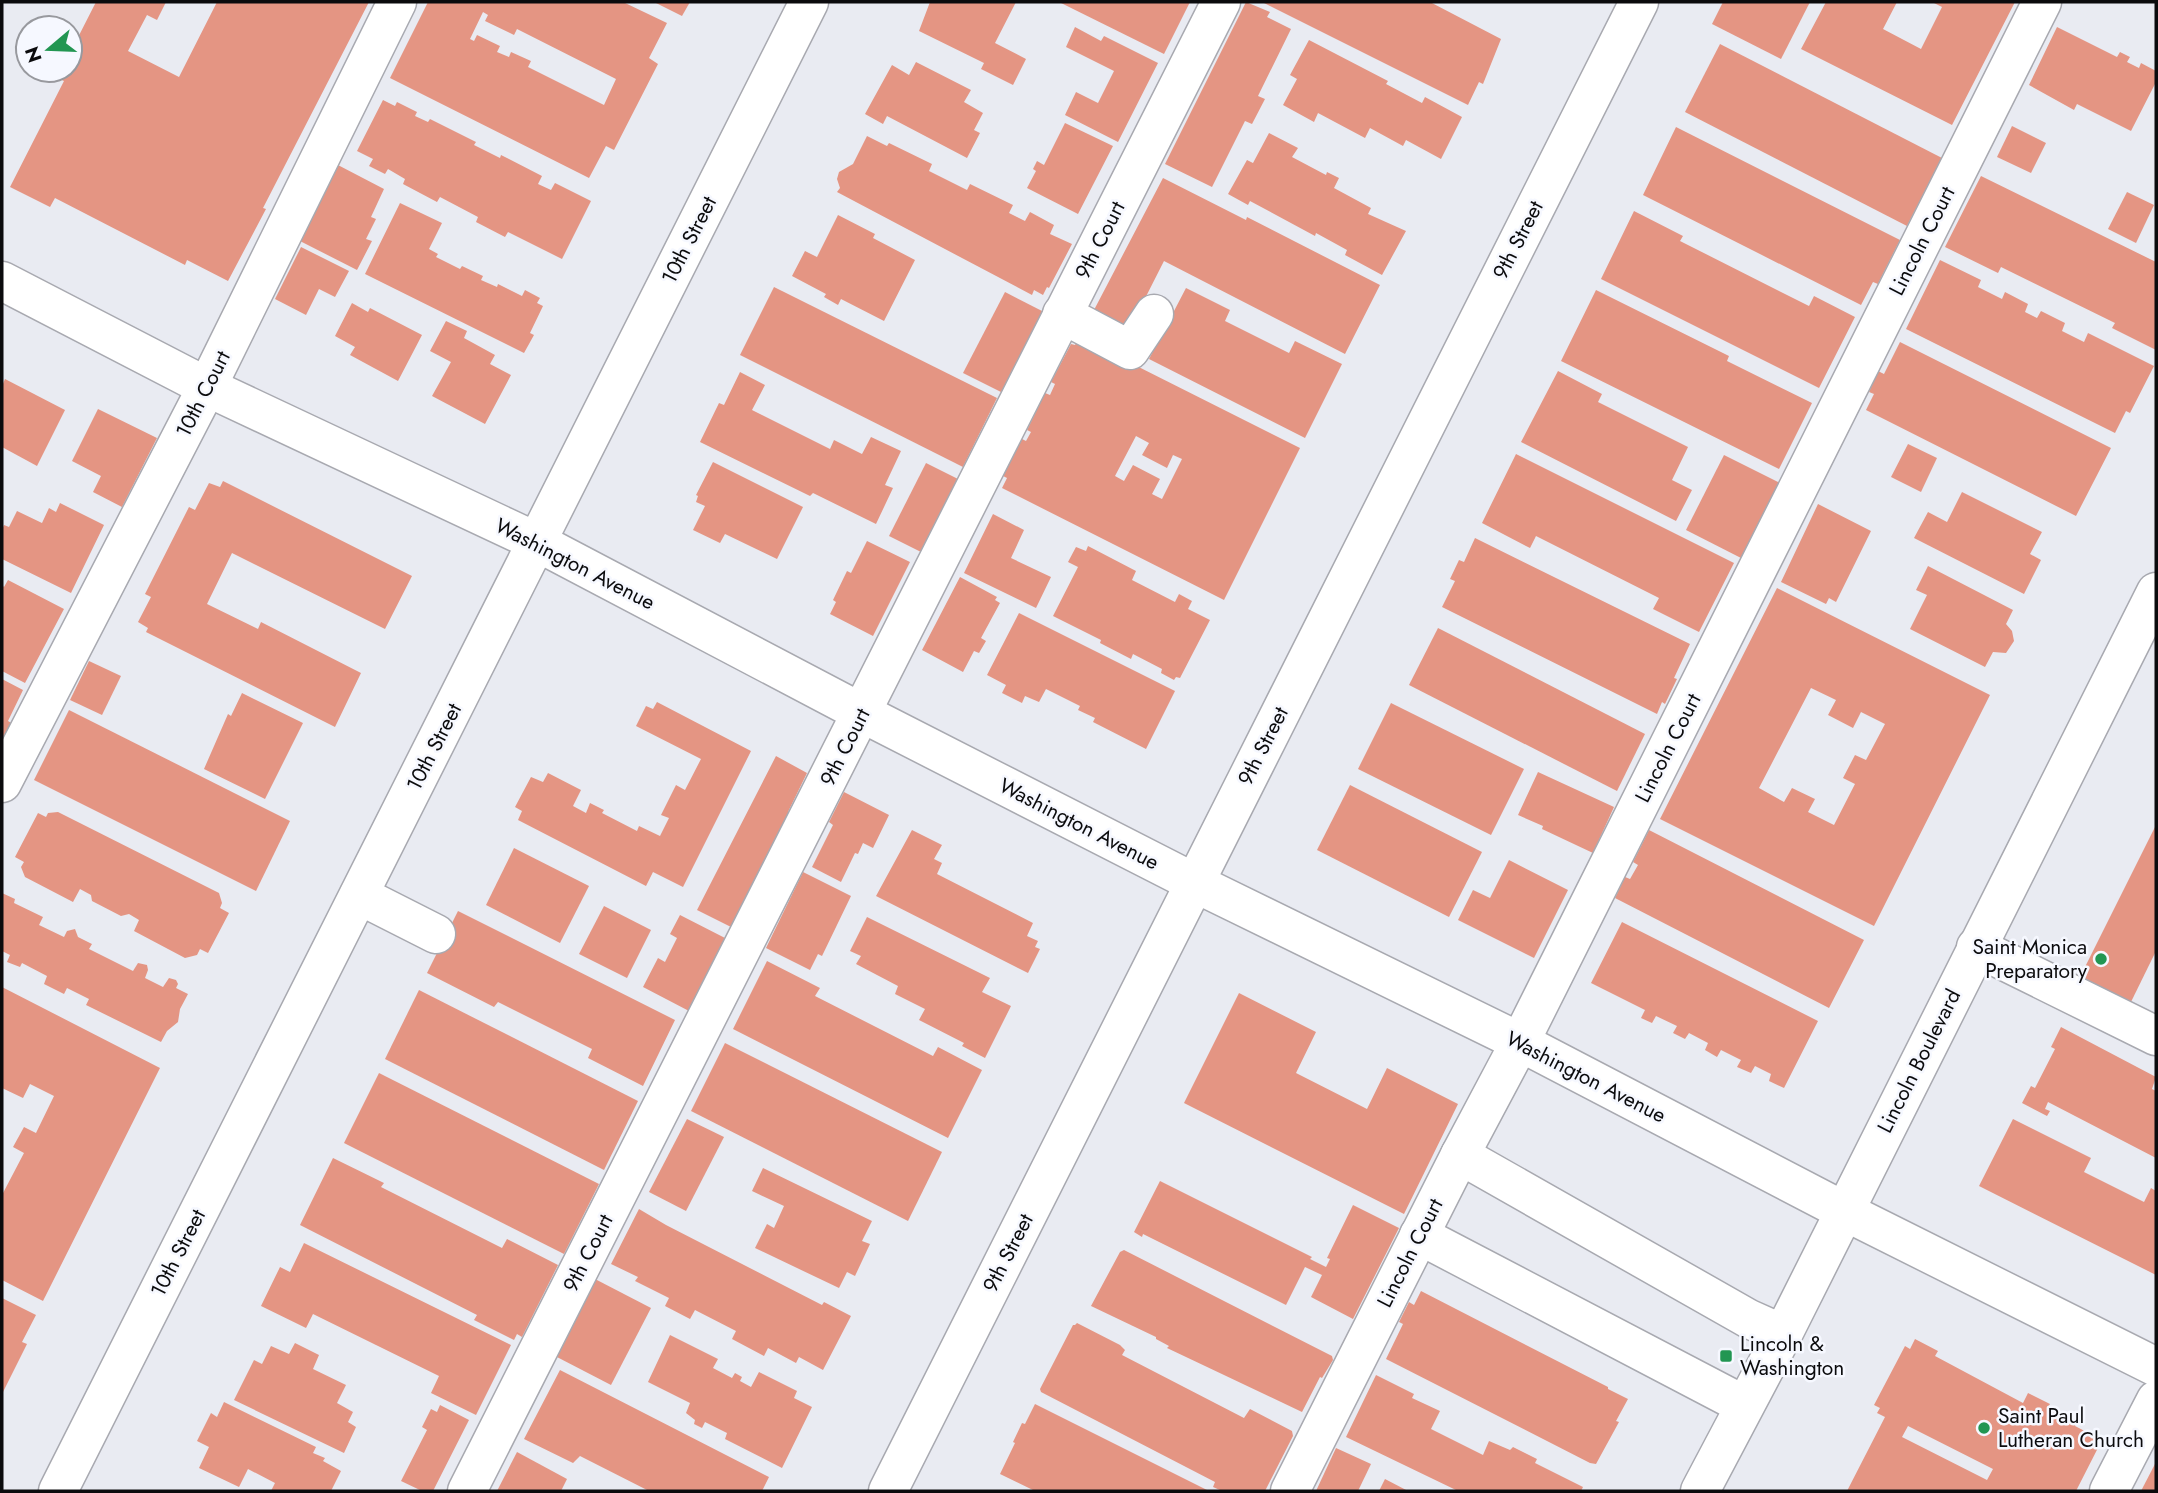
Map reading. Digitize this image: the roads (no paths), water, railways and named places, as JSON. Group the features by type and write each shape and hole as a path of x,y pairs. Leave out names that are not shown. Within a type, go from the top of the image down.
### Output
{"street":[{"name":"10th Court","path":"2,783 207,387 397,2"},
{"name":"10th Street","path":"58,1491 809,2"},
{"name":"9th Court","path":"467,1491 1221,2"},
{"name":"9th Street","path":"888,1491 1639,2"},
{"name":"Lincoln Court","path":"1290,1491 1520,1042 2042,2"},
{"name":"Washington Avenue","path":"2,281 207,387 537,542 862,713 1195,883 1520,1042 1844,1211 2156,1367"},
{"path":"1062,314 1130,350 1154,314"},
{"name":"Lincoln Boulevard","path":"1700,1491 1783,1334 2156,592"},
{"path":"359,895 436,934"},
{"path":"1976,947 2156,1036"},
{"path":"1460,1155 1749,1319 1783,1334"},
{"path":"1419,1236 1744,1405"},
{"path":"2109,1491 2156,1400"}],"place":[{"name":"Saint Monica Preparatory","path":"2101,959"},
{"name":"Lincoln & Washington","path":"1726,1356"},
{"name":"Saint Paul Lutheran Church","path":"1984,1428"}]}
